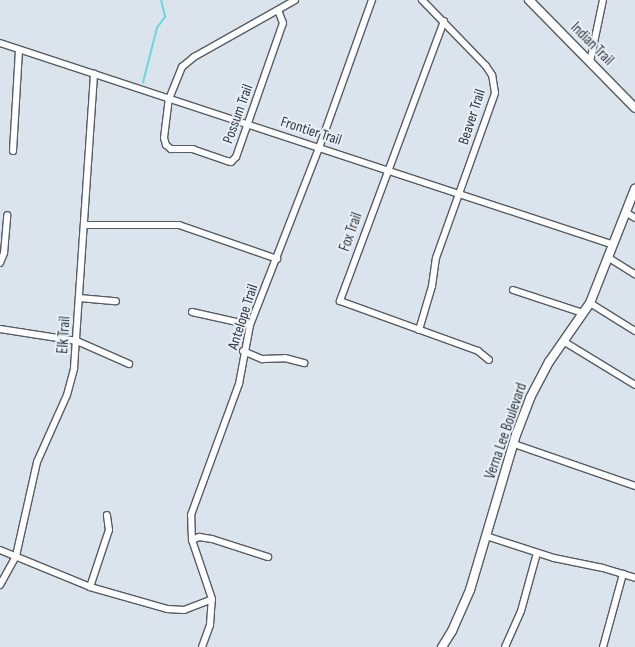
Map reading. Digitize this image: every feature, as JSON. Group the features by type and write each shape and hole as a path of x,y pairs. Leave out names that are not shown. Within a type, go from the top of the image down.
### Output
{"street":[{"path":"169,99 178,73 187,62 294,0"},
{"name":"Antelope Trail","path":"202,647 210,625 212,599 192,540 192,515 238,384 243,351 250,325 319,148 372,0"},
{"name":"Beaver Trail","path":"419,330 432,286 436,258 495,93 495,84 486,66 422,0"},
{"name":"Indian Trail","path":"529,0 635,108"},
{"path":"590,62 604,0"},
{"name":"Possum Trail","path":"169,99 164,138 166,145 171,149 193,149 231,162 236,157 249,125 283,23 278,10"},
{"name":"Fox Trail","path":"444,21 387,170 340,301 478,351 489,360"},
{"name":"Frontier Trail","path":"0,43 387,170 459,196 614,244"},
{"path":"14,151 19,50"},
{"name":"Elk Trail","path":"0,585 16,556 37,462 71,384 80,298 94,74"},
{"name":"Verna Lee Boulevard","path":"442,647 452,631 470,590 514,444 540,377 590,303 635,189"},
{"path":"626,213 635,218"},
{"path":"0,263 4,253 7,215"},
{"path":"85,225 179,225 277,259"},
{"path":"609,258 635,274"},
{"path":"513,290 583,313"},
{"path":"80,298 116,301"},
{"path":"590,303 635,331"},
{"path":"192,312 250,325"},
{"path":"0,329 76,341 129,364"},
{"path":"563,341 635,385"},
{"path":"243,351 262,359 285,358 304,363"},
{"path":"514,444 635,486"},
{"path":"90,586 109,530 107,515"},
{"path":"486,536 537,553 635,578"},
{"path":"192,540 199,537 268,557"},
{"path":"0,550 90,586 173,610 184,610 212,599"},
{"path":"505,647 521,611 537,553"},
{"path":"603,647 623,574"}],"waterway":[{"path":"143,83 157,28 165,17 161,0"}]}
